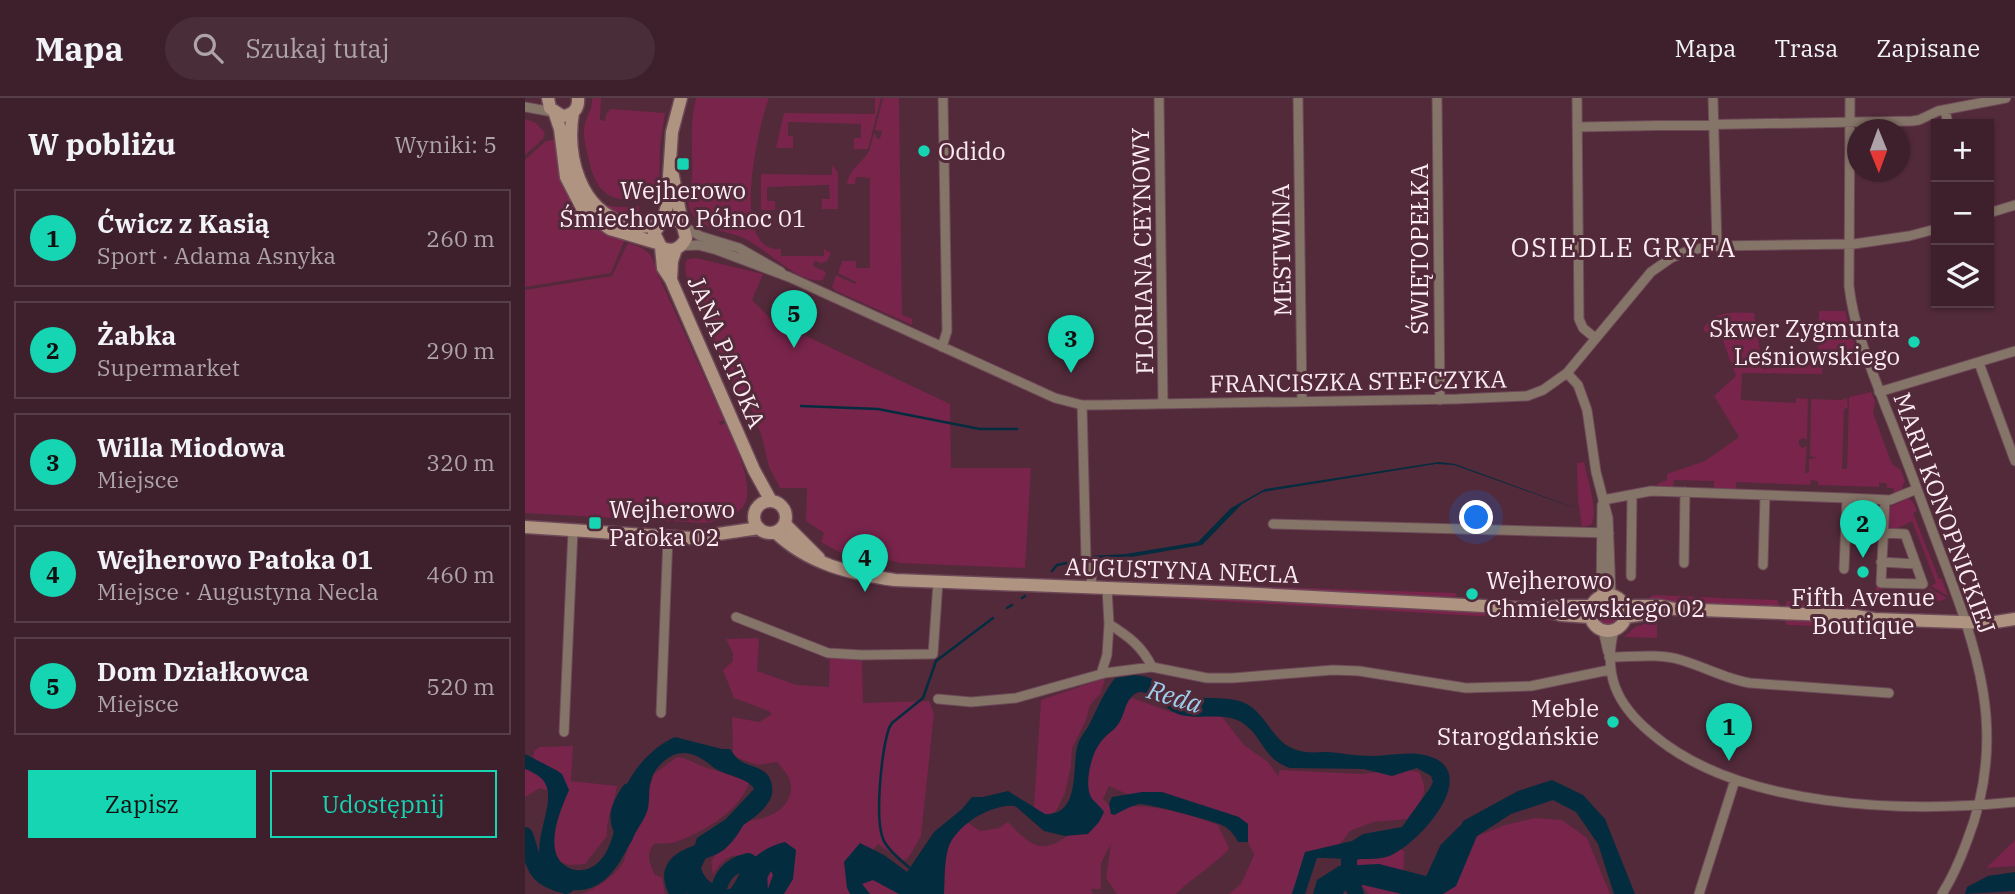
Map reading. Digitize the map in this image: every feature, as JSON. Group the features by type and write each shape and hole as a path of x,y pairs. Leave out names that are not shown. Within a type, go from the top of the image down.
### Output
{"main road":[{"path":"548,98 548,104 560,129 566,177 582,208 610,229 659,245 678,248 686,238 671,165"},
{"path":"578,98 571,130 575,167 588,196 604,213 621,222 643,227 673,219 683,225"},
{"path":"671,280 663,268 655,233 667,206 672,132 681,98"},
{"path":"554,113 562,116 573,113"},
{"name":"JANA PATOKA","path":"678,248 671,280 766,503"},
{"path":"766,503 782,506 785,512 780,528 764,532 757,523 756,511 766,503"},
{"path":"525,527 669,537 708,537 735,531 746,532 757,523"},
{"name":"AUGUSTYNA NECLA","path":"780,528 824,563 865,576 938,582 1540,609 1561,615 1591,611"},
{"path":"1606,595 1617,596 1626,612 1620,627 1609,630 1593,622 1591,611 1606,595"},
{"path":"1626,612 1675,609 1856,616 1873,612 1965,618 1990,614 2013,619"}],"street":[{"path":"942,347 947,331 943,98"},
{"name":"FLORIANA CEYNOWY","path":"1159,98 1163,404"},
{"name":"MESTWINA","path":"1299,98 1302,401"},
{"name":"ŚWIĘTOPEŁKA","path":"1437,98 1440,400"},
{"path":"1577,98 1579,319 1583,328 1595,338"},
{"path":"1713,98 1717,246"},
{"name":"MARII KONOPNICKIEJ","path":"1850,98 1850,119"},
{"path":"1910,120 1919,120 1945,110 2006,98"},
{"path":"525,107 554,113"},
{"path":"1945,110 1947,119"},
{"path":"1577,127 1847,123"},
{"name":"MARII KONOPNICKIEJ","path":"1850,182 1849,286 1852,307 1879,392 1965,618 1980,667 1987,719 1988,757 1980,806 1952,877 1942,894"},
{"path":"1994,211 2015,205"},
{"name":"FRANCISZKA STEFCZYKA","path":"683,225 700,236 1055,398 1082,405 1440,400 1527,396 1543,390 1567,373 1658,266 1690,250 1717,246 1849,245 1931,230"},
{"name":"FRANCISZKA STEFCZYKA","path":"678,248 698,245 741,254"},
{"path":"1879,392 2015,351"},
{"path":"1979,363 2015,461"},
{"path":"1567,373 1578,385 1587,410 1603,500 1606,595"},
{"path":"1082,405 1086,559 1092,568 1091,587"},
{"path":"1603,500 1651,491 1885,500 1917,489"},
{"path":"1684,564 1685,492"},
{"path":"1763,565 1765,495"},
{"path":"1632,496 1632,576"},
{"path":"1844,569 1847,498"},
{"path":"1882,533 1905,534 1923,584 1881,583 1882,533 1885,500"},
{"path":"1273,524 1605,533"},
{"path":"564,733 573,530"},
{"path":"661,713 669,537"},
{"path":"1881,562 1916,564"},
{"path":"736,617 828,653 933,654 938,582"},
{"path":"1101,674 1107,655 1107,588"},
{"path":"1109,624 1132,638 1145,652 1152,667"},
{"path":"1609,630 1609,670 1627,707 1649,732 1682,755 1735,780 1776,791 1858,803 1919,807 2015,803"},
{"path":"1609,657 1661,656 1750,683 1889,693"},
{"path":"938,699 971,702 1016,698 1101,674 1152,667 1207,678 1333,670 1359,671 1466,688 1531,686 1609,670"},
{"path":"1699,894 1735,780"}],"shaded area":[{"path":"592,98 601,98 600,120 605,121 606,114 611,109 665,113 660,145 659,192 656,197 619,199 610,196 597,182 584,136"},
{"path":"696,98 769,98 759,134 751,185 751,210 755,231 765,245 781,249 781,256 824,256 824,249 831,253 827,261 815,261 813,266 826,272 823,280 813,280 792,271 751,242 704,225 692,213 689,198"},
{"path":"875,98 881,98 868,149 854,149 854,138 861,138 861,124 788,122 788,136 793,136 793,148 776,148 784,113 875,114"},
{"path":"883,98 899,98 902,315 912,319 912,325 832,287 836,275 855,284 856,282 838,273 842,261 856,261 856,268 870,268 870,178 856,177 855,184 847,184 853,170 869,151 874,134 880,139 882,131 875,130"},
{"path":"525,119 536,123 545,133 543,139 525,155"},
{"path":"575,137 578,137 584,174 592,191 609,206 639,206 638,222 608,209 598,201 591,192 586,181 582,168"},
{"path":"557,139 566,187 625,239 611,273 525,287 525,160 546,141"},
{"path":"832,165 838,173 838,209 822,209 822,199 830,199 829,185 767,187 767,201 775,201 775,210 761,210 761,174 832,175"},
{"path":"628,243 650,254 724,420 719,422 720,425 725,423 739,455 747,492 740,510 728,517 704,523 525,513 525,290 612,276"},
{"path":"696,258 763,274 752,300 772,320 950,404 951,468 1031,468 1025,568 899,563 876,556 874,564 839,552 821,542 824,533 806,521 807,488 780,488 769,467 752,410 733,387 686,275 685,263 688,259"},
{"path":"1819,311 1845,311 1859,359 1843,363 1823,363 1822,374 1742,373 1741,400 1796,403 1796,398 1808,399 1807,440 1799,440 1799,445 1803,448 1807,446 1805,473 1809,473 1809,459 1817,458 1810,456 1811,399 1847,398 1848,408 1844,409 1842,469 1847,469 1849,397 1871,392 1875,401 1873,413 1892,464 1901,470 1905,481 1903,491 1893,494 1894,488 1887,488 1886,483 1879,483 1879,487 1818,485 1818,481 1811,480 1810,485 1736,482 1736,489 1714,488 1714,481 1674,480 1673,487 1658,486 1657,484 1667,480 1667,474 1705,461 1739,437 1714,396 1736,376 1717,325 1706,333 1703,329 1708,323 1719,315 1754,313 1763,369 1818,363"},
{"path":"1584,462 1594,512 1591,525 1582,527 1577,463"},
{"path":"1908,498 1917,511 1913,513 1948,596 1931,586 1936,583 1912,521 1894,530 1888,528 1888,508"},
{"path":"1239,586 1456,593 1457,596 1443,598"},
{"path":"1876,586 1881,586 1881,593 1928,595 1929,588 1947,598 1940,601 1867,598 1867,592 1876,591"},
{"path":"1171,595 1533,615 1560,618 1563,621 1148,597"},
{"path":"1650,597 1723,598 1723,601 1724,598 1777,600 1780,606 1650,602"},
{"path":"1609,601 1620,608 1621,613 1614,624 1609,625 1598,618 1597,613 1604,602"},
{"path":"1787,601 1871,604 1828,609 1785,606"},
{"path":"1657,620 1657,638 1624,637 1635,627"},
{"path":"1785,621 1879,623 1887,626 1787,625"},
{"path":"759,638 757,671 797,685 829,687 830,655 862,661 863,703 929,701 934,713 921,836 909,857 903,861 878,844 870,853 905,894 765,894 763,862 741,855 723,861 713,875 711,862 715,855 745,820 762,818 778,811 789,798 791,790 788,776 777,762 757,765 733,756 732,717 759,722 772,714 734,698 723,670 733,661 733,653 726,639"},
{"path":"1105,678 1101,693 1090,705 1086,720 1072,748 1065,793 1056,811 1045,818 1034,807 1041,700"},
{"path":"1132,698 1171,712 1222,717 1244,745 1268,762 1278,776 1280,770 1361,774 1403,769 1419,772 1424,792 1407,819 1373,822 1350,831 1337,848 1310,855 1291,894 1229,894 1241,884 1254,855 1242,829 1167,798 1127,794 1109,786 1103,799 1111,807 1166,810 1218,825 1229,848 1176,894 1117,894 1106,878 1111,844 1101,863 1101,889 1091,889 1093,894 925,894 928,866 967,822 980,831 999,828 1008,822 1021,836 1041,846 1067,836 1083,780 1098,741 1107,724"},
{"path":"573,746 571,781 617,786 607,836 585,864 570,865 556,861 550,850 557,794 540,788 525,797 525,755 533,758 534,751 540,747"},
{"path":"677,757 749,783 737,803 719,820 676,842 654,844 649,860 655,875 662,877 665,894 582,894 605,882 623,863 654,774"},
{"path":"1535,818 1562,820 1587,838 1610,894 1438,894 1475,837 1505,825"},
{"path":"2015,840 2015,866 1986,868"},
{"path":"1394,841 1404,852 1403,894 1369,894 1354,876 1357,849"}],"water":[{"path":"1439,462 1455,464 1583,511 1454,465 1436,464 1263,492 1242,504 1202,545 1131,557 1126,554 1198,542 1231,508 1265,489"},
{"path":"1135,675 1147,677 1183,695 1243,702 1258,713 1280,740 1295,750 1365,756 1413,753 1430,756 1448,770 1450,784 1445,799 1424,829 1397,852 1372,859 1317,858 1305,894 1292,894 1305,852 1352,841 1363,834 1402,827 1430,788 1433,782 1431,776 1417,768 1392,776 1364,769 1290,768 1274,759 1250,729 1237,720 1181,715 1150,695 1139,692 1131,697 1119,723 1102,740 1094,754 1089,789 1091,797 1104,812 1088,834 1065,836 1044,831 1015,806 996,808 966,824 952,840 946,860 944,894 899,894 873,880 862,884 870,894 850,894 844,862 860,843 884,855 907,872 934,832 972,797 1008,791 1045,814 1065,807 1073,787 1080,739 1115,678"},
{"path":"675,737 730,749 741,761 766,774 772,789 770,800 763,809 710,851 701,868 705,876 716,886 730,889 742,870 756,856 785,842 796,850 793,879 784,894 766,894 773,875 771,871 758,894 687,894 682,887 680,874 697,838 726,819 754,789 747,782 688,753 675,754 660,765 652,776 646,815 610,875 593,887 582,890 562,889 550,882 541,864 539,850 548,800 547,789 541,778 525,769 525,754 562,774 569,790 555,832 556,853 569,868 582,870 599,862 605,854 624,791 638,766 652,752"},
{"path":"1552,780 1583,795 1605,819 1635,894 1614,894 1598,844 1576,812 1553,800 1511,814 1477,836 1456,886 1443,894 1402,894 1363,885 1347,888 1343,894 1313,894 1317,880 1339,866 1379,864 1426,876 1444,859 1463,821 1518,791"},
{"path":"1162,792 1239,817 1248,824 1248,842 1238,842 1230,831 1219,824 1155,806 1139,804 1111,814 1109,804 1112,797"},
{"path":"2015,872 2015,891 1965,894 1967,887 1988,876"}],"waterway":[{"path":"801,406 878,409 980,429 1017,429"},
{"path":"1093,557 1132,555"},
{"path":"1052,571 1057,565 1078,561"},
{"path":"1007,608 1012,605"},
{"path":"912,870 890,850 881,833 880,786 889,728 923,698 936,661 993,618"},
{"name":"Reda","path":"625,837 619,824 619,813 629,791"},
{"name":"Reda","path":"678,894 672,873 675,866 689,856 718,844 737,820"},
{"name":"Reda","path":"1427,894 1447,850 1464,833"},
{"name":"Reda","path":"525,835 533,862 540,874 566,886"},
{"name":"Reda","path":"1356,894 1349,875 1349,855 1364,848"},
{"name":"Reda","path":"717,894 727,872 748,861 759,868 760,894"}],"place":[{"name":"Odido","path":"924,151"},
{"name":"Wejherowo Śmiechowo Północ 01","path":"683,164"},
{"name":"Skwer Zygmunta Leśniowskiego","path":"1914,342"},
{"name":"Dom Działkowca","path":"794,348"},
{"name":"Willa Miodowa","path":"1071,373"},
{"name":"Wejherowo Patoka 02","path":"595,523"},
{"name":"Żabka","path":"1863,558"},
{"name":"Fifth Avenue Boutique","path":"1863,572"},
{"name":"Wejherowo Patoka 01","path":"865,592"},
{"name":"Wejherowo Chmielewskiego 02","path":"1472,594"},
{"name":"Meble Starogdańskie","path":"1613,722"},
{"name":"Ćwicz z Kasią","path":"1729,761"}],"district":[{"name":"OSIEDLE GRYFA","path":"1624,247"}]}
